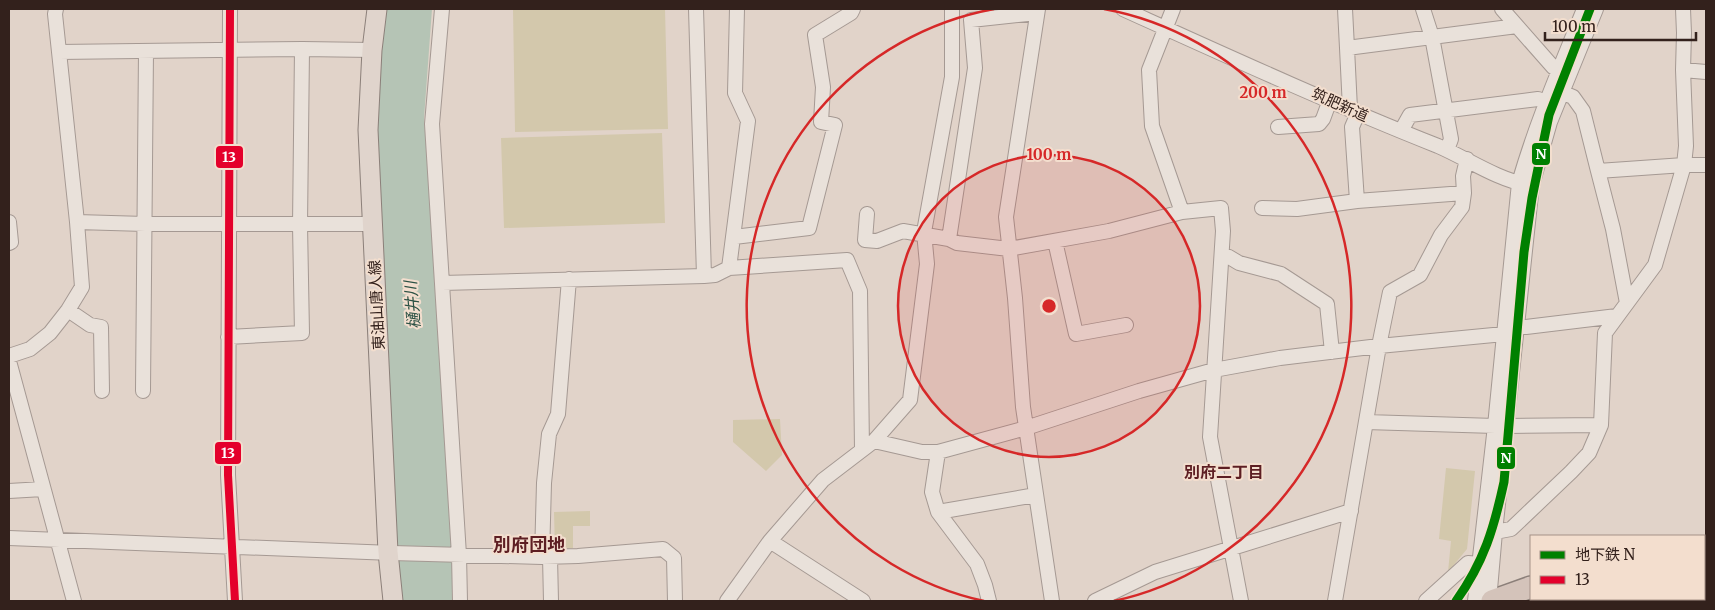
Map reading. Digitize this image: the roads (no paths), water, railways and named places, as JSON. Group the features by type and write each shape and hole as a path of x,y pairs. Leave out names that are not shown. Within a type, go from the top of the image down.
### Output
{"highway":[{"path":"1490,601 1530,587"},
{"path":"1517,601 1530,596"}],"main road":[{"name":"東油山唐人線","path":"377,9 372,50 368,130 393,601"}],"street":[{"path":"9,356 30,349 50,333 68,310 82,287 56,9"},
{"path":"230,9 228,475 235,601"},
{"path":"442,9 432,124 460,601"},
{"path":"696,9 704,276"},
{"path":"729,268 748,122 735,93 737,9"},
{"path":"734,237 809,228 835,124 821,122 823,87 815,35 851,13 853,9"},
{"path":"727,601 770,541 823,480 868,446 910,400 927,264 924,236 952,77 952,9"},
{"name":"筑肥新道","path":"1123,9 1401,132 1447,150 1505,179 1525,184"},
{"path":"1173,9 1149,70 1152,126 1182,212"},
{"path":"1345,9 1346,48 1354,111 1352,127 1357,200"},
{"path":"1423,9 1432,37 1451,139 1447,150"},
{"path":"1502,9 1553,68 1559,71"},
{"path":"1475,601 1517,326 1527,154 1584,9"},
{"path":"1490,601 1501,426 1504,334 1525,184 1539,155 1561,92 1596,9"},
{"path":"1495,532 1510,529 1571,472 1589,453 1601,425 1605,333 1655,264 1684,165 1686,146 1682,70 1683,9"},
{"path":"949,238 975,68 971,20 1038,11 1006,217 1026,428 1052,601"},
{"path":"1346,48 1516,26"},
{"path":"228,337 302,333 300,224 302,49"},
{"path":"59,52 372,50"},
{"path":"143,391 146,51"},
{"path":"1682,70 1706,72"},
{"path":"1561,92 1573,97 1583,111 1613,229 1627,303"},
{"path":"1401,132 1410,115 1538,99 1546,102"},
{"path":"1278,127 1319,124 1323,119 1330,100"},
{"path":"1335,601 1390,292 1420,275 1441,235 1462,207 1464,193 1463,176 1467,159"},
{"path":"1598,171 1706,165"},
{"path":"1262,208 1298,208 1357,200 1464,193"},
{"path":"866,214 865,240 877,241 904,231 924,236 949,238 958,243 1009,249 1109,231 1182,212 1221,208 1223,231 1222,256 1210,437 1241,601"},
{"path":"9,222 11,242 9,243"},
{"path":"77,222 230,225 373,224"},
{"path":"1055,241 1076,334 1126,325"},
{"path":"1222,256 1230,257 1239,263 1281,274 1327,304 1332,352"},
{"path":"442,283 704,276 715,275 729,268 847,260 860,291 868,446"},
{"path":"551,601 546,557 544,483 549,434 558,414 569,279"},
{"path":"68,310 90,325 101,327 102,391"},
{"path":"1517,326 1526,327 1617,316"},
{"path":"868,446 938,452 1026,428 1214,370 1280,358 1504,334"},
{"path":"9,361 74,601"},
{"path":"1366,422 1501,426 1601,425"},
{"path":"938,452 932,492 938,512 977,564 989,601"},
{"path":"9,491 43,489"},
{"path":"938,512 1036,495"},
{"path":"1095,601 1155,572 1350,511"},
{"path":"9,538 390,553 546,557 664,549 674,558 675,601"},
{"path":"770,541 863,601"},
{"path":"1426,601 1468,563 1480,564"}],"water":[{"name":"樋井川","path":"383,9 432,9 424,118 436,275 455,601 398,601 374,94"}],"metro line":[{"name":"N","path":"1456,601 1466,587 1487,544 1504,482 1524,252 1532,198 1549,115 1590,9"}],"district":[{"name":"別府二丁目","path":"1224,472"},
{"name":"別府団地","path":"529,545"}]}
